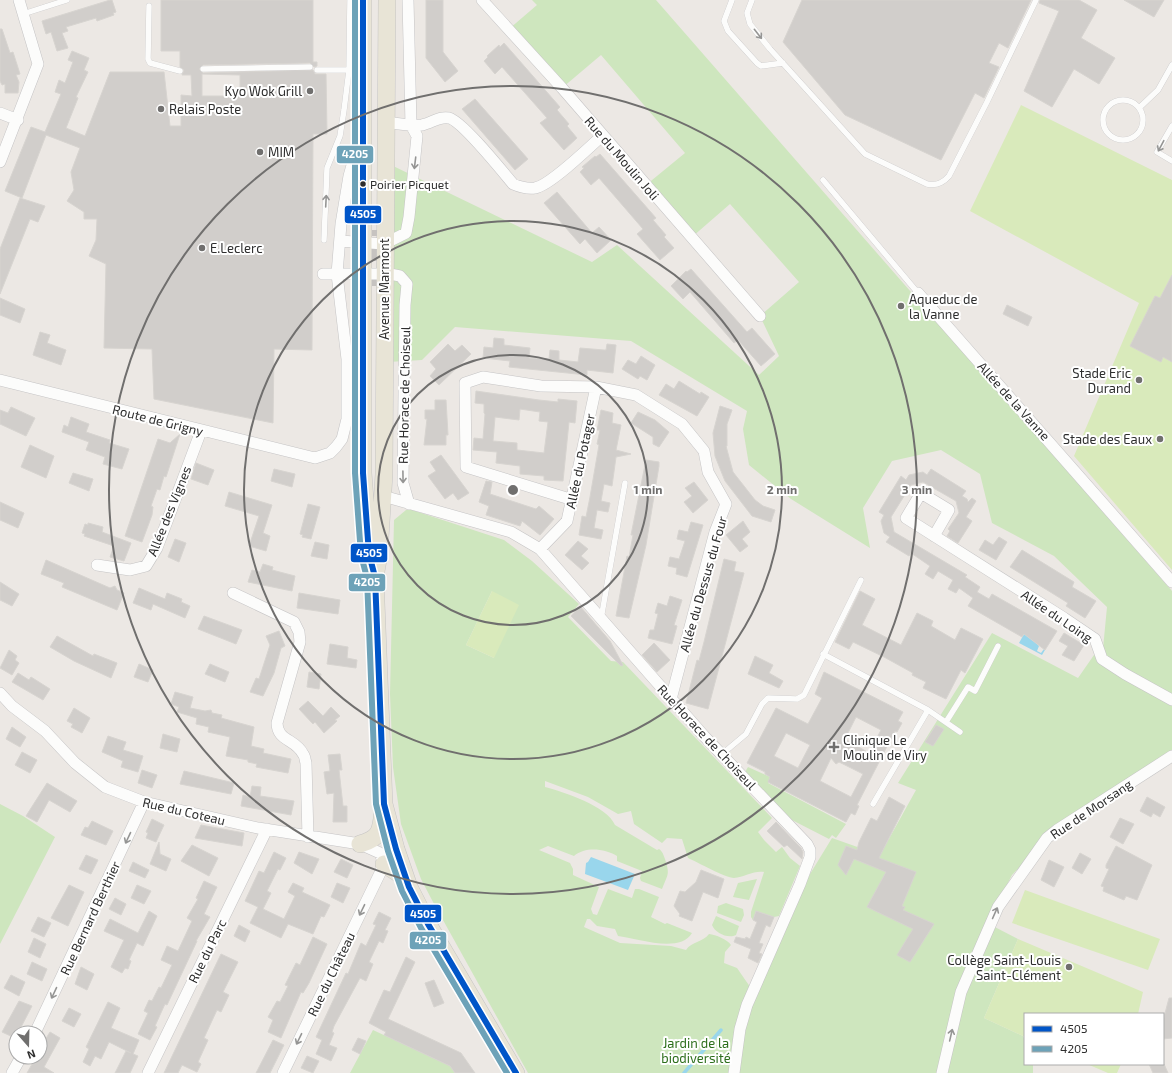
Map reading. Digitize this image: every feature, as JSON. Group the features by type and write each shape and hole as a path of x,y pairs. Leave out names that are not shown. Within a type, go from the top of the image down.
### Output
{"main road":[{"name":"Avenue Marmont","path":"363,0 367,48 373,237"},
{"name":"Avenue Marmont","path":"372,0 367,48 364,127 373,237"},
{"name":"Avenue Marmont","path":"378,0 373,280 375,534 380,554"},
{"name":"Avenue Marmont","path":"373,237 386,122 386,0"},
{"name":"Avenue Marmont","path":"373,280 362,473 375,479 383,496 380,554 376,577 384,804 396,850 409,886 428,924 516,1073"},
{"name":"Avenue Marmont","path":"375,479 368,554 376,577"},
{"path":"360,844 372,840 381,830 384,804"},
{"path":"381,869 401,875 409,886"}],"street":[{"path":"0,162 18,120 38,64 19,0"},
{"path":"340,241 406,232 409,217 417,136 411,125 408,0"},
{"name":"Rue du Moulin Joli","path":"482,0 760,316"},
{"path":"0,113 18,120"},
{"path":"386,122 424,125 436,119 450,118 461,125 514,184 523,188 536,188 549,182 602,136"},
{"path":"338,274 340,241 349,176 364,127"},
{"path":"324,274 338,274 373,280"},
{"name":"Route de Grigny","path":"0,380 315,458 330,453 336,447 342,439 347,419 347,359 338,274"},
{"name":"Rue Horace de Choiseul","path":"373,280 400,276 407,284 405,305 403,483 409,504"},
{"name":"Allée de la Vanne","path":"918,293 1172,582"},
{"name":"Allée du Dessus du Four","path":"573,500 466,466 465,383 483,377 541,386 596,387 636,395 682,424 704,451 708,472 726,504 715,532 671,699"},
{"name":"Allée du Potager","path":"540,549 567,520 573,500 596,387"},
{"name":"Allée des Vignes","path":"97,565 130,570 146,566 157,548 201,431"},
{"name":"Rue Horace de Choiseul","path":"383,496 511,532 540,549 671,699 722,755 804,840 810,850 810,857 800,884 746,1005 740,1029 734,1073"},
{"name":"Allée du Loing","path":"934,536 1095,639 1102,659 1125,674 1172,700"},
{"path":"233,593 294,622 299,632 300,642 277,722 277,730 281,736 294,744 303,753 306,763 308,837"},
{"name":"Rue du Coteau","path":"0,694 45,731 74,763 105,787 144,802 266,829 308,837 360,844 380,853 381,869"},
{"name":"Rue de Morsang","path":"942,1073 961,992 998,907 1016,880 1047,838 1057,830 1172,756"},
{"name":"Rue Bernard Berthier","path":"38,1025 144,802"},
{"name":"Rue du Parc","path":"148,1073 266,829"},
{"name":"Rue du Château","path":"283,1073 381,869"}],"lane":[{"path":"23,14 67,0"},
{"path":"324,240 328,168 340,136 349,70 350,0"},
{"path":"732,0 724,21 728,31 761,66 783,63"},
{"path":"752,0 746,13 750,24 865,154 927,184 935,185 944,182 949,176 988,102 1036,0"},
{"path":"149,6 148,59 150,63 180,71"},
{"path":"1139,108 1158,90 1172,65"},
{"path":"203,69 310,68"},
{"path":"317,70 349,70"},
{"path":"1119,100 1129,101 1139,108 1143,122 1138,134 1131,138 1120,140 1111,136 1104,129 1102,120 1105,111 1110,104 1119,100"},
{"path":"1172,126 1157,152 1172,161"},
{"path":"823,180 918,293"},
{"path":"601,620 625,484"},
{"path":"722,755 746,734 762,704 768,698 797,699 804,695 861,580"},
{"path":"946,722 968,687 975,691 998,646"},
{"path":"823,654 928,710 960,732"},
{"path":"873,804 928,710"}],"green space":[{"name":"Jardin de la biodiversité","path":"532,0 656,0 1172,591 1172,756 1047,838 1012,875 987,923 1018,939 984,1018 1023,1036 1024,1065 1033,1065 1033,1073 528,1073 421,879 401,824 393,767 390,694 394,520 406,510 412,510 504,540 532,561 579,604 568,617 611,661 623,662 772,818 758,832 776,852 782,847 790,858 800,866 779,916 774,917 756,911 753,920 751,917 751,912 764,872 757,872 734,878 711,870 688,858 682,839 667,838 662,843 634,824 631,811 618,814 588,797 545,781 545,787 563,792 594,806 610,818 615,825 657,850 659,849 665,859 668,874 662,889 641,881 640,878 642,871 617,861 617,856 601,850 584,851 574,856 548,846 539,850 570,863 573,869 573,875 599,887 591,909 593,914 597,915 608,889 632,898 635,889 639,889 659,897 651,917 665,924 667,923 692,933 686,939 678,943 668,944 618,936 615,929 597,926 590,919 587,919 584,927 620,943 671,946 686,950 688,947 704,939 709,934 718,936 731,945 725,952 724,963 737,968 755,994 810,874 832,838 880,855 916,790 898,783 992,633 1078,678 1094,655 1102,659 1107,607 1054,556 992,523 980,474 941,450 892,461 863,508 870,548 791,499 749,465 743,429 747,411 631,341 455,327 422,360 388,362 389,164 592,262 617,245 759,375 779,356 760,316 799,282 730,204 692,237 646,185 685,153 601,55 562,88 509,29 537,5","holes":["492,591 494,658 466,645"]},
{"name":"Stade Eric Durand","path":"1021,105 1172,180 1172,570 1074,456 1139,303 970,211"},
{"path":"492,591 519,605 494,658 466,645"},
{"path":"748,767 770,777 768,783 846,824 836,838 832,835 829,839 790,819 745,772"},
{"path":"0,804 23,816 55,837 0,944"},
{"path":"757,879 749,900 733,897 738,883"},
{"path":"1025,890 1160,939 1148,970 1012,923"},
{"path":"726,903 743,909 744,915 741,922 717,913 718,906"},
{"path":"716,916 739,926 736,935 726,936 719,933 712,925"},
{"path":"1018,939 1143,992 1138,1013 1024,1013 1024,1037 984,1018"},
{"path":"373,1030 450,1066 455,1073 350,1073"},
{"path":"1089,1065 1121,1065 1117,1073 1108,1073"}],"water":[{"path":"1032,620 1042,637 1037,644 1039,646 1037,651 1041,653 1044,649 1045,650 1042,655 1019,643"},
{"path":"591,857 635,874 628,890 585,874 586,863"}],"building":[{"path":"112,0 116,12 113,13 114,15 97,21 96,18 66,27 68,31 62,33 68,48 57,51 51,32 46,34 42,21"},
{"name":"E.Leclerc","path":"161,0 313,0 313,62 317,62 317,66 314,67 310,63 203,65 199,69 203,73 313,70 315,74 326,74 327,134 313,134 312,350 274,349 273,423 154,399 152,349 104,348 106,264 89,256 96,240 97,219 84,219 84,212 67,201 74,190 71,172 80,148 46,135 22,198 5,191 31,127 45,132 61,94 55,92 59,80 65,83 73,62 68,60 72,51 89,58 84,70 88,72 76,97 78,98 66,128 85,136 110,72 164,72 170,126 181,126 181,95 192,96 191,75 182,75 184,70 180,67 180,51 161,51","holes":["202,74 240,75 240,96 202,96"]},
{"path":"426,0 443,0 443,52 458,71 445,82 426,58"},
{"path":"802,0 1031,0 1008,48 999,43 989,63 999,67 984,98 975,93 941,160 845,115 783,42"},
{"path":"1040,0 1079,0 1097,10 1081,38 1115,58 1099,84 1074,69 1052,107 1024,91 1059,11 1039,3"},
{"path":"1124,0 1164,0 1154,17"},
{"path":"0,29 2,29 10,53 13,52 20,74 16,75 19,82 18,93 5,93 5,84 2,85 0,81"},
{"path":"504,43 560,107 557,110 569,124 567,126 577,138 564,150 540,123 547,118 502,67 495,74 484,61 488,57 487,56 499,45 500,47"},
{"path":"475,99 528,159 515,170 462,109"},
{"path":"600,154 656,218 653,220 666,235 664,237 674,248 660,260 637,234 643,229 599,178 591,185 580,172 584,168 582,167 595,156 596,157"},
{"path":"557,192 592,233 599,227 611,240 597,253 585,239 580,244 544,203"},
{"path":"20,198 45,206 38,222 30,219 0,294 0,249"},
{"path":"691,269 747,332 752,328 775,354 761,366 738,340 734,343 690,292 683,299 671,286 686,271 687,272"},
{"path":"1172,275 1172,362 1163,357 1161,362 1130,346 1155,296 1160,298"},
{"path":"0,298 25,309 20,323 0,315"},
{"path":"1007,305 1032,317 1028,326 1003,314"},
{"path":"40,332 50,335 47,343 66,350 61,365 33,355"},
{"path":"494,338 504,339 504,345 530,348 529,358 549,359 550,350 559,351 559,360 578,362 580,348 606,350 607,344 616,345 613,373 587,370 587,375 509,367 510,361 483,358 484,347 493,348"},
{"path":"448,344 455,351 462,345 471,354 439,385 430,376 436,369 430,362"},
{"path":"641,356 655,365 647,380 640,376 638,379 622,369 628,360 636,364"},
{"path":"679,381 700,394 701,392 709,397 697,416 659,395 666,384 674,389"},
{"path":"476,391 558,402 558,399 577,401 575,423 569,422 563,481 544,480 544,476 520,474 520,466 496,463 497,452 473,450 474,438 483,439 485,414 484,404 475,403","holes":["520,409 540,412 539,421 548,422 544,453 517,450 517,443 493,441 495,417 519,420"]},
{"path":"435,400 446,400 448,435 446,435 446,445 424,445 427,419 425,419 425,410 435,410"},
{"path":"720,406 732,410 727,424 726,446 733,472 755,500 763,506 775,510 771,522 752,516 725,481 715,456 713,433"},
{"path":"11,407 35,418 26,436 0,424 0,410 8,413"},
{"path":"601,410 613,413 612,423 621,425 616,450 631,454 616,457 612,486 604,484 601,501 610,503 608,512 597,510 594,528 603,530 601,539 579,535 582,516 586,517 590,497 599,445 597,444 600,430 597,430"},
{"path":"638,412 655,420 669,432 659,447 653,444 653,437 631,423"},
{"path":"71,417 89,424 86,432 110,440 109,443 129,449 122,469 103,464 105,457 86,450 89,442 62,432 64,425 68,427"},
{"path":"180,434 166,477 164,476 160,490 157,489 151,506 153,507 152,515 142,542 125,536 158,439 170,443"},
{"path":"30,445 54,456 46,478 21,467"},
{"path":"441,455 469,493 458,500 453,493 445,499 428,476 436,471 430,462"},
{"path":"646,460 659,462 659,466 646,545 629,618 616,616 627,556 629,557 633,535 631,535"},
{"path":"196,463 214,470 208,485 191,479"},
{"path":"274,469 295,474 292,487 271,481"},
{"path":"931,469 966,491 962,496 967,499 968,502 972,498 976,501 966,517 972,521 958,543 947,536 950,531 948,529 959,513 956,501 923,482 911,485 891,517 894,532 967,575 965,577 980,587 977,592 989,599 992,594 1057,631 1045,650 1024,634 1022,637 968,606 973,598 959,588 956,593 948,589 953,580 938,571 933,579 925,574 930,566 911,553 909,556 886,542 890,537 884,533 881,521 884,515 879,512 901,476 906,480 909,475 923,472 927,475"},
{"path":"73,473 93,479 89,491 69,483"},
{"path":"486,481 492,482 490,494 536,509 539,506 554,519 540,535 522,521 520,526 486,515 489,506 479,502"},
{"path":"694,482 708,500 693,513 684,502 692,496 685,488"},
{"path":"229,492 272,505 263,533 270,536 266,551 249,546 259,516 225,506"},
{"path":"0,502 24,513 18,528 0,520"},
{"path":"308,504 320,507 311,539 302,537 303,535 300,534"},
{"path":"743,521 750,532 742,539 748,546 740,552 726,535"},
{"path":"691,522 703,525 687,577 676,574 677,568 668,566 670,557 679,559 685,541 677,539 679,530 688,532"},
{"path":"88,523 103,527 102,532 131,543 124,561 110,557 114,546 84,536 85,534 82,533 85,524 88,525"},
{"path":"999,537 1007,542 996,560 979,550 985,540 993,545"},
{"path":"175,539 186,543 179,562 168,557"},
{"path":"578,541 588,549 581,556 589,563 582,570 565,555"},
{"path":"315,542 329,545 327,559 311,556"},
{"path":"1022,550 1074,582 1072,587 1096,601 1085,618 1066,606 1068,603 1010,567"},
{"path":"724,559 736,562 734,571 744,573 708,709 686,703 697,660 699,661"},
{"path":"46,560 110,588 115,586 117,590 124,593 117,610 62,587 64,583 41,574"},
{"path":"263,564 273,567 272,570 295,576 292,591 248,582 252,570 260,572"},
{"path":"0,582 19,594 12,606 0,600"},
{"path":"139,588 165,599 167,593 182,599 181,602 190,606 185,618 153,604 151,610 133,603"},
{"path":"860,591 875,599 862,625 901,645 917,613 933,621 931,626 955,640 961,628 983,639 965,673 961,670 946,699 923,688 926,682 884,657 853,642 849,649 835,642"},
{"path":"299,593 340,600 338,614 297,608"},
{"path":"670,596 682,600 674,625 677,626 672,644 648,638 650,630 654,630 658,614 655,613 658,603 667,606"},
{"path":"580,606 610,641 623,665 621,666 571,616"},
{"path":"204,616 242,630 236,644 198,629"},
{"path":"279,631 285,646 281,648 274,673 263,696 250,692 256,678 259,679 270,645 266,636"},
{"path":"1064,633 1084,645 1074,661 1062,655 1068,646 1059,641"},
{"path":"57,636 93,656 94,654 117,663 111,678 74,661 50,647"},
{"path":"654,643 670,660 657,672 642,655"},
{"path":"330,644 348,647 347,658 357,660 356,668 327,664"},
{"path":"9,650 17,656 15,660 19,663 12,675 0,668"},
{"path":"755,656 773,665 769,673 783,681 779,688 748,674"},
{"path":"139,664 153,670 148,682 134,677"},
{"path":"210,664 229,672 225,682 205,674"},
{"path":"309,672 321,674 319,689 307,687"},
{"name":"Clinique Le Moulin de Viry","path":"824,672 903,712 898,721 902,723 897,732 895,731 857,805 859,806 855,815 851,813 846,822 768,782 770,777 765,774 765,772 747,763 776,708 808,724 822,698 815,694","holes":["856,717 881,730 869,753 845,739","786,733 810,745 798,768 774,756","831,758 836,764 839,762 863,774 851,797 820,781"]},
{"path":"18,673 29,680 31,677 50,689 43,700 12,682"},
{"path":"175,692 193,697 190,708 205,711 211,710 212,713 222,715 221,718 254,727 251,746 264,749 263,753 291,759 288,773 256,767 257,764 248,762 248,760 226,756 230,737 208,732 209,727 196,724 197,718 177,712 179,707 171,704"},
{"path":"308,701 323,716 331,707 340,716 335,720 337,721 324,733 315,722 313,724 299,709"},
{"path":"74,708 90,718 82,733 71,727 73,724 67,721"},
{"path":"936,725 944,729 933,746 925,742"},
{"path":"12,727 26,737 20,747 6,739"},
{"path":"163,734 180,739 177,752 160,748"},
{"path":"108,736 126,742 123,750 143,756 138,772 121,767 123,761 102,752"},
{"path":"22,752 37,760 30,773 15,765"},
{"path":"340,754 342,770 339,770 343,806 347,806 347,822 333,822 334,793 327,794 324,772 330,771 328,755"},
{"path":"142,770 157,775 152,788 138,783"},
{"path":"184,771 234,783 231,794 180,784"},
{"path":"47,783 77,801 70,812 49,800 37,822 26,816"},
{"path":"252,786 261,787 260,796 294,801 291,815 241,806 243,795 250,797"},
{"path":"889,797 905,806 879,858 916,872 902,906 905,907 903,910 934,924 910,962 897,955 913,929 867,907 886,872 854,859 846,875 838,865 846,846 857,850 859,842 871,818 877,821"},
{"path":"1147,797 1165,807 1160,817 1153,813 1151,817 1140,811"},
{"path":"1120,818 1134,824 1123,844 1110,837"},
{"path":"152,819 164,825 156,842 146,838 148,833 146,832"},
{"path":"92,821 113,831 106,845 81,835 85,827 88,828"},
{"path":"776,822 801,848 803,852 802,859 787,845 784,847 767,831"},
{"path":"201,825 244,833 242,846 195,838"},
{"path":"159,842 160,854 171,859 166,871 150,864"},
{"path":"192,845 218,858 209,876 181,861"},
{"path":"1116,846 1152,865 1137,900 1126,896 1124,900 1103,891 1104,887 1101,886 1109,869 1106,868 1106,865"},
{"path":"274,852 286,858 280,870 278,869 267,891 271,893 263,909 284,919 295,896 288,892 293,883 304,888 302,892 330,905 324,917 321,916 313,934 288,924 281,938 250,923 258,907 245,901 259,871 264,873"},
{"path":"299,852 319,859 312,874 294,863"},
{"path":"1080,853 1091,859 1082,874 1072,868"},
{"path":"86,855 98,860 91,874 79,869"},
{"path":"341,859 353,865 347,878 334,872"},
{"path":"1049,860 1064,867 1054,887 1041,880"},
{"path":"133,862 149,870 145,878 129,871"},
{"path":"701,870 724,879 718,898 703,892 692,921 679,916 680,914 674,906 680,891 685,892 696,882"},
{"path":"204,881 217,887 204,914 210,917 196,941 167,1005 165,1004 155,1026 157,1027 150,1040 138,1034 148,1013 144,1011 149,1000 152,1001 159,987 161,988 172,965 161,960 167,946 178,951 192,921 187,918 198,899 196,898"},
{"path":"337,883 350,888 343,903 331,897"},
{"path":"69,885 84,892 68,926 51,918"},
{"path":"137,885 151,891 144,904 131,898"},
{"path":"115,898 126,904 121,915 109,909"},
{"path":"149,911 157,916 143,946 137,943 129,960 131,961 128,969 125,968 122,973 111,967 124,940 104,931 110,919 138,933"},
{"path":"756,911 774,917 770,927 766,925 759,943 763,944 759,953 762,954 758,963 748,958 751,949 734,942 736,937 745,939 746,937 750,939 757,922 753,920"},
{"path":"379,912 391,918 385,930 388,931 383,943 379,941 369,962 373,964 366,981 360,978 334,1026 332,1032 334,1033 329,1045 337,1048 331,1061 316,1054 322,1040 316,1037 346,973 348,974 361,943 366,946 376,925 373,924"},
{"path":"38,917 51,923 44,937 31,931"},
{"path":"239,925 250,931 245,942 234,936"},
{"path":"313,937 327,944 309,983 303,993 301,992 281,1038 268,1032 273,1020 268,1017 277,1001 280,1002 288,986 285,985 296,963 300,965"},
{"path":"34,938 46,944 40,958 28,952"},
{"path":"221,954 238,962 223,992 229,995 221,1012 217,1010 204,1038 208,1040 198,1062 201,1064 197,1072 182,1065 178,1073 164,1073"},
{"path":"406,957 415,962 388,1019 461,1053 475,1073 455,1073 450,1066 384,1035 386,1032 369,1023 384,990 390,992"},
{"path":"32,962 47,969 42,981 27,974"},
{"path":"81,967 94,974 87,990 75,984"},
{"path":"11,975 25,982 19,996 4,988"},
{"path":"434,980 444,1003 434,1007 425,983"},
{"path":"1169,998 1172,998 1172,1038 1164,1039 1164,1017"},
{"path":"19,1001 32,1006 22,1025 8,1025 8,1035 2,1032"},
{"path":"108,1002 120,1008 111,1028 139,1040 133,1054 138,1056 130,1073 115,1073 126,1051 131,1053 109,1042 101,1059 95,1056 90,1066 83,1062 89,1049 86,1047"},
{"path":"69,1008 81,1014 74,1027 62,1021"},
{"path":"50,1032 60,1038 48,1060 48,1035"},
{"path":"358,1038 366,1041 360,1054 352,1050"},
{"path":"273,1040 284,1045 270,1073 256,1073"},
{"path":"307,1056 319,1061 313,1073 301,1068"},
{"path":"1164,1064 1168,1073 1153,1073 1149,1065"},
{"path":"32,1065 45,1065 44,1067 54,1073 27,1073"}],"waterway":[{"path":"684,1073 721,1030"}],"tunnel":[{"path":"376,230 376,286"}],"transit line":[{"name":"4205","path":"355,0 355,473 361,555 367,578 376,804 388,851 402,891 421,928 507,1073"},
{"name":"4505","path":"363,0 363,473 369,554 375,577 384,804 396,849 409,887 428,924 516,1073"}],"place":[{"name":"Kyo Wok Grill","path":"310,91"},
{"name":"Relais Poste","path":"161,109"},
{"name":"MIM","path":"260,152"},
{"name":"Poirier Picquet","path":"363,184"},
{"name":"E.Leclerc","path":"202,248"},
{"name":"Aqueduc de la Vanne","path":"901,306"},
{"name":"Stade Eric Durand","path":"1139,380"},
{"name":"Stade des Eaux","path":"1160,439"},
{"name":"Clinique Le Moulin de Viry","path":"834,747"},
{"name":"Collège Saint-Louis Saint-Clément","path":"1069,967"}]}
